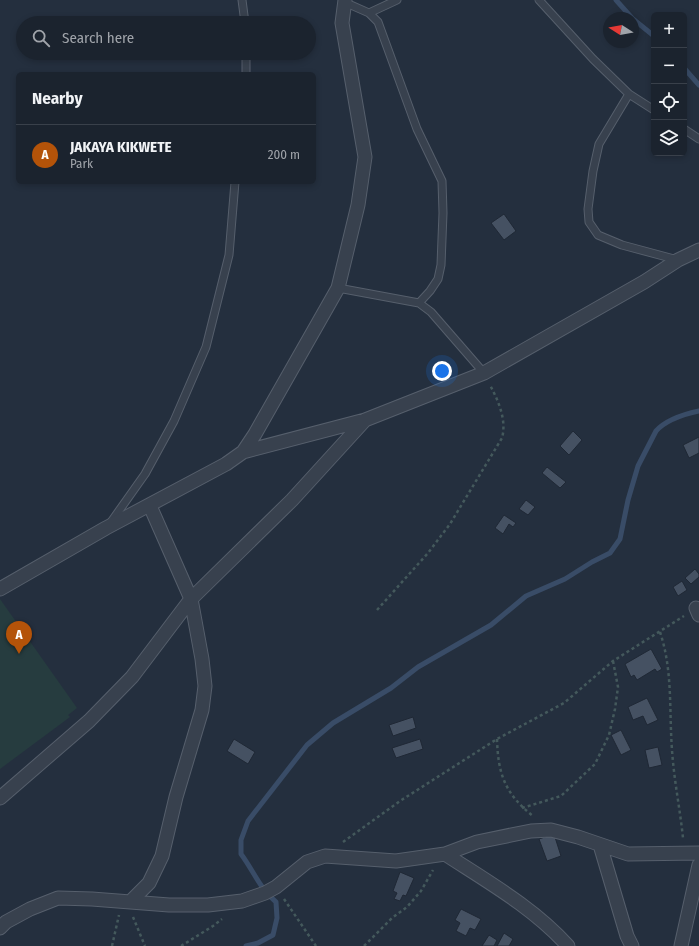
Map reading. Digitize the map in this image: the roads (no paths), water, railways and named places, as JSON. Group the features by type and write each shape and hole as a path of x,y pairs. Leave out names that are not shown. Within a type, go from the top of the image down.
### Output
{"street":[{"path":"243,452 289,376 338,288 358,205 366,157 342,22 344,1"},
{"path":"0,589 106,528 150,506 226,464 243,452 365,420 484,373 644,282 678,260 699,250"},
{"path":"0,798 89,721 132,677 191,599 292,500 365,420"},
{"path":"126,901 149,883 162,856 176,797 202,710 205,686 202,659 191,599 150,506"},
{"path":"0,928 6,922 30,909 58,898 208,906 242,901 265,893 276,887 307,862 325,856 396,861 442,854 491,839 531,831 551,830 578,837 628,854 699,853"},
{"path":"600,845 632,946"},
{"path":"442,854 500,889 553,928 568,946"},
{"path":"681,946 699,865"}],"lane":[{"path":"242,0 244,16"},
{"path":"370,12 397,0"},
{"path":"539,0 593,59 629,94 651,108"},
{"path":"344,1 370,12 378,22 417,129 442,181 443,213 441,264 438,279 419,303"},
{"path":"246,60 246,72"},
{"path":"629,94 599,144 593,171 589,202 589,222 598,235 622,245 678,260"},
{"path":"687,131 699,139"},
{"path":"106,528 145,474 174,421 206,347 229,255 236,184"},
{"path":"338,288 419,303 431,312 484,373"}],"waterway":[{"path":"616,0 627,12"},
{"path":"639,24 651,34"},
{"path":"687,71 699,85"},
{"path":"246,946 258,943 273,935 277,918 276,902 265,891 241,854 241,840 248,821 307,745 333,723 391,688 418,667 491,625 526,596 565,579 592,562 610,553 620,539 628,500 638,466 656,431 670,421 699,411"}],"place":[{"name":"JAKAYA KIKWETE","path":"19,654"}]}
